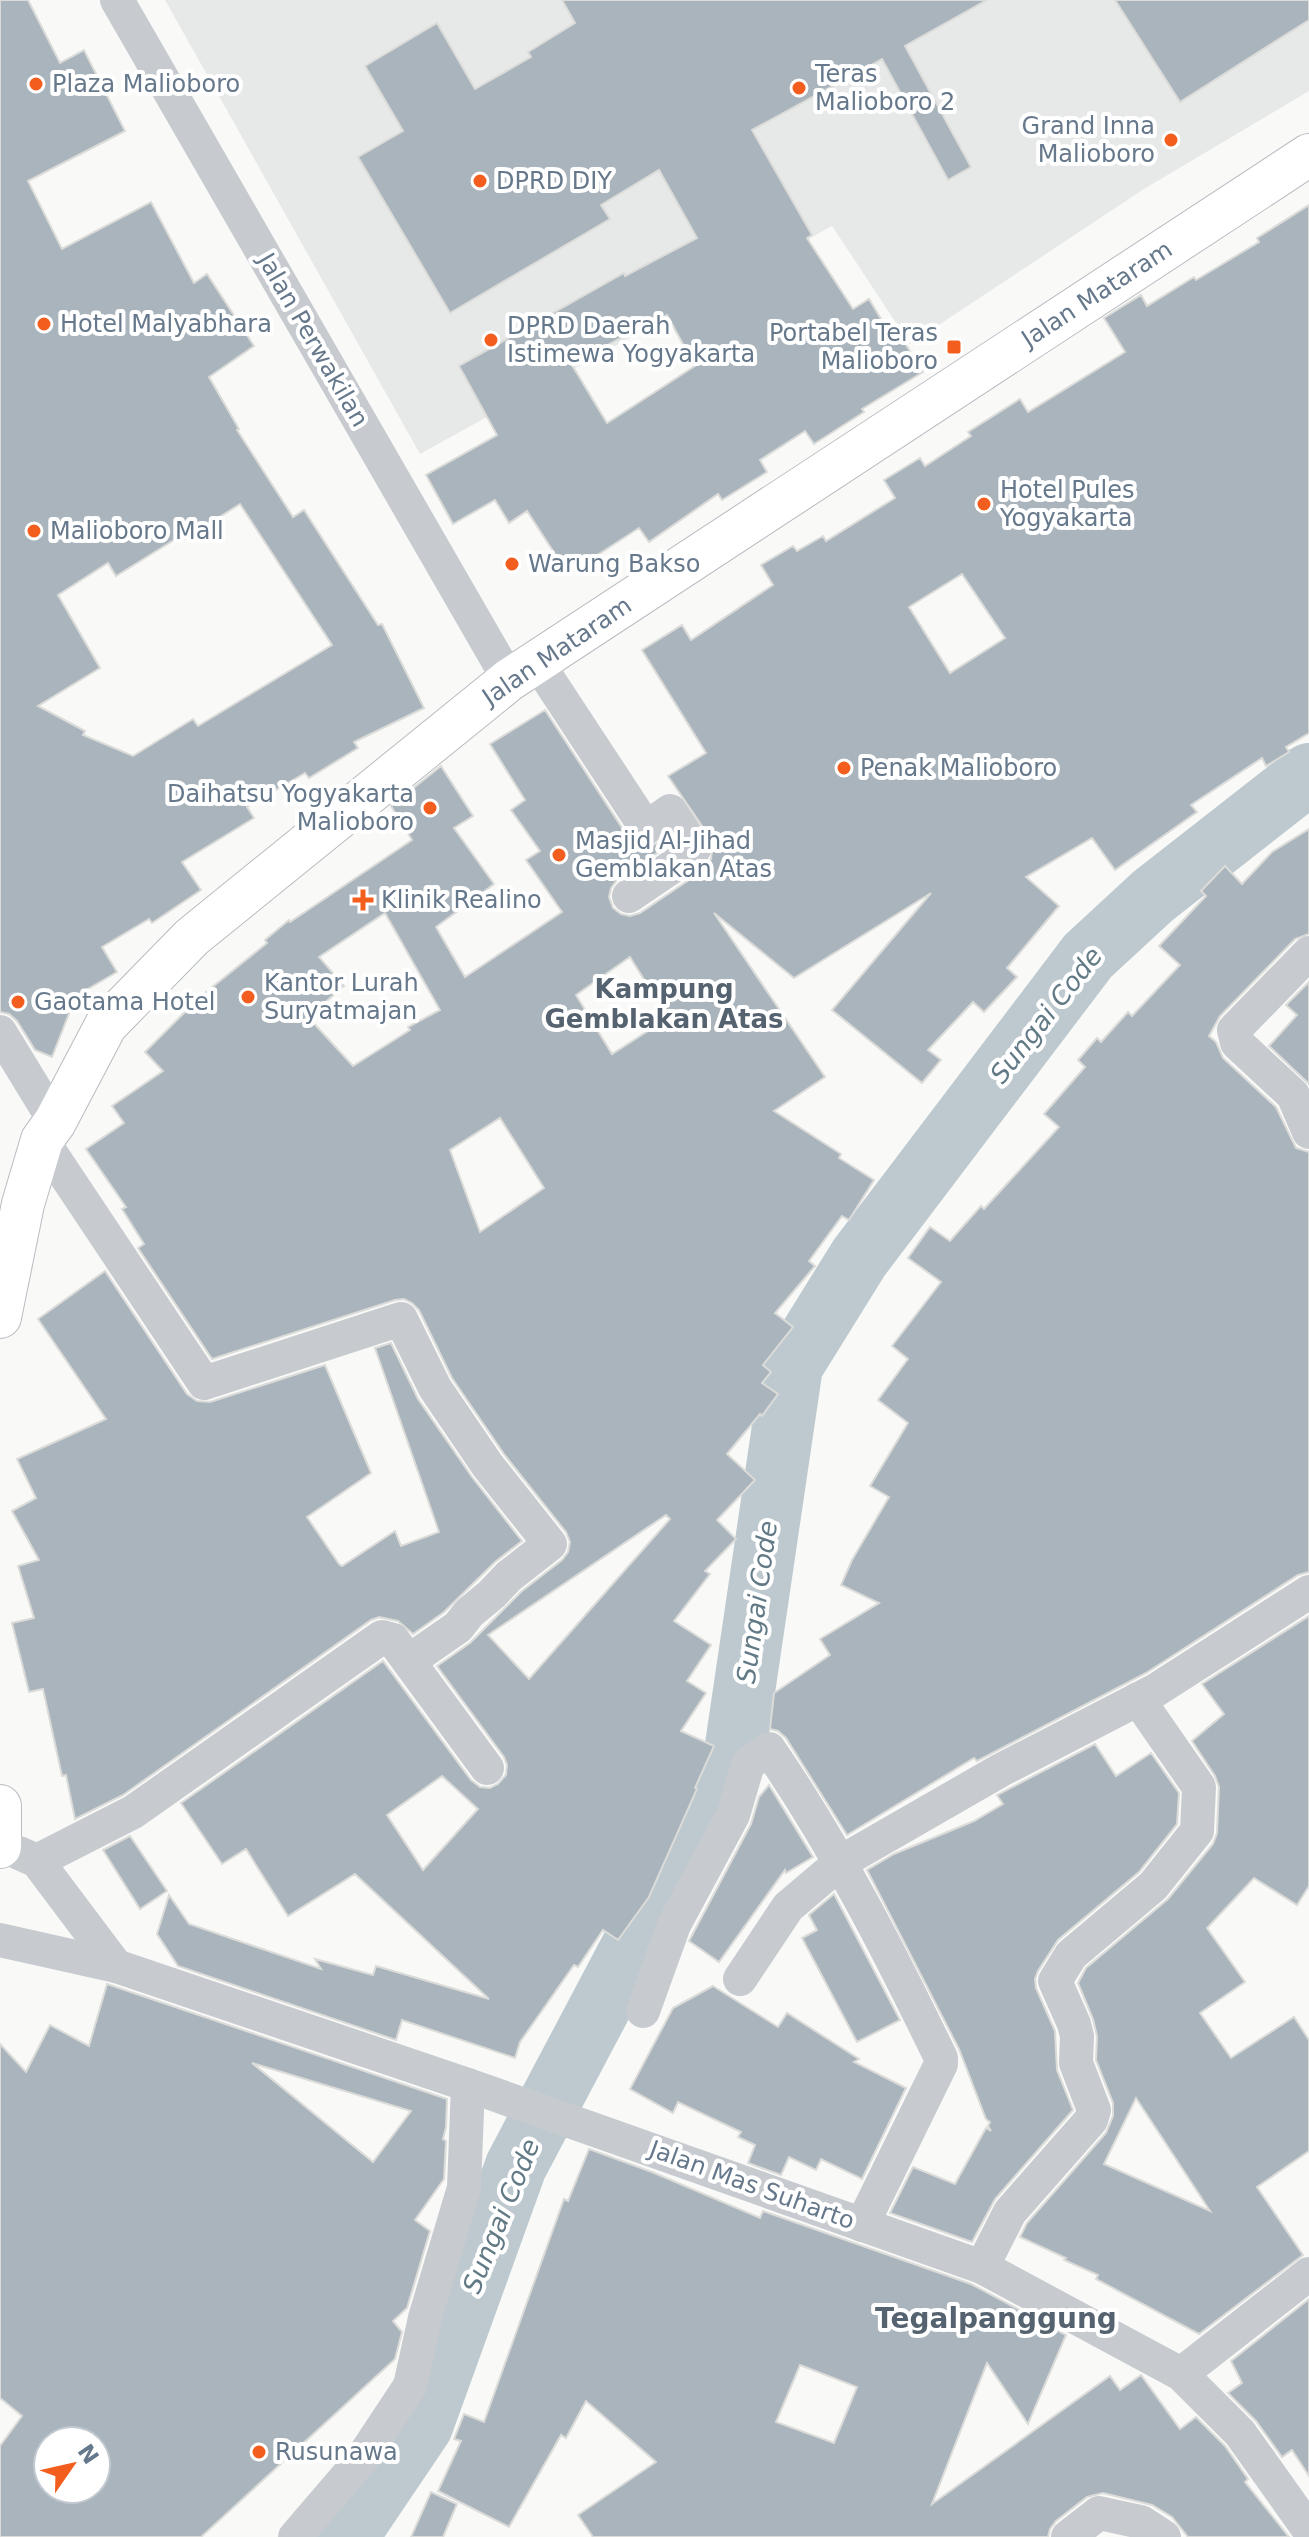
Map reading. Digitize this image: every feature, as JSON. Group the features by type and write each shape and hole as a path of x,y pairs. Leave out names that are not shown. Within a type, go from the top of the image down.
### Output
{"main road":[{"name":"Jalan Mataram","path":"0,1317 23,1204 48,1131 106,1025 192,937 523,671 1309,155"},
{"path":"0,1806 13,1851"}],"street":[{"name":"Jalan Perwakilan","path":"117,0 523,671 646,828 670,811 692,844 694,849 691,854 629,896"},
{"path":"1309,953 1234,1030 1237,1043 1293,1095 1309,1132"},
{"path":"0,1032 48,1131 204,1383 401,1319 435,1388 488,1466 550,1544 509,1576 458,1627 409,1661"},
{"path":"740,1979 788,1907 841,1862 1001,1770 1156,1690 1309,1592"},
{"path":"116,1966 13,1851 133,1812 382,1637 393,1640 487,1768"},
{"path":"982,2267 1010,2212 1091,2120 1094,2110 1076,2063 1074,2024 1055,1981 1071,1955 1153,1886 1197,1831 1199,1787 1138,1699"},
{"path":"643,2011 674,1925 733,1815 748,1764 769,1749 841,1862 941,2058 941,2064 862,2225"},
{"name":"Jalan Mas Suharto","path":"0,1940 116,1966 477,2088 982,2267 1181,2374 1240,2433 1309,2530"},
{"path":"295,2537 361,2460 410,2386 425,2318 464,2188 477,2088"},
{"path":"1181,2374 1309,2274"},
{"path":"1068,2537 1099,2513 1141,2522 1164,2537"}],"shaded area":[{"path":"165,0 1309,0 1309,91 1144,189 910,344 832,226 420,454"}],"building":[{"path":"0,0 28,0 60,63 84,50 125,131 28,181 62,249 151,202 194,283 207,274 254,346 209,377 237,430 293,517 304,510 378,625 382,624 424,708 354,742 358,748 309,778 305,773 247,807 254,818 182,862 201,890 152,923 149,919 102,947 117,972 76,996 52,1057 35,1050 17,1021 9,1014 0,1012","holes":["240,504 332,645 198,726 193,719 133,756 83,735 85,731 38,706 100,668 58,595 108,563 116,576 182,535 185,539"]},
{"path":"562,0 987,0 905,46 971,167 948,180 882,59 752,130 812,235 807,238 853,309 869,299 893,339 900,335 923,372 862,409 864,412 814,444 805,431 760,460 767,472 722,500 718,494 649,542 639,528 568,574 527,511 509,523 495,500 453,524 426,475 497,435 459,366 624,273 625,276 697,238 659,170 601,205 610,219 450,313 358,157 403,131 365,66 437,23 475,89 531,57 528,52 575,23","holes":["667,315 695,366 607,423 572,365"]},
{"path":"1115,0 1309,0 1309,20 1180,102"},
{"path":"1309,205 1309,733 1286,747 1289,752 1266,766 1262,758 1191,805 1197,812 1115,870 1092,838 1026,877 1059,906 1007,968 1017,977 984,1012 973,1002 928,1050 941,1060 922,1083 832,1010 931,893 794,978 714,913 825,1077 774,1111 841,1154 839,1158 874,1180 849,1220 842,1216 809,1261 815,1266 775,1313 793,1327 763,1365 771,1372 762,1383 778,1394 727,1454 755,1480 717,1520 736,1539 705,1571 710,1574 674,1621 711,1645 687,1681 706,1693 681,1731 714,1746 649,1897 618,1940 603,1930 578,1967 574,1965 520,2042 515,2058 402,2020 396,2040 178,1966 157,1934 169,1895 189,1924 321,1969 315,1959 373,1975 376,1966 489,1999 355,1874 288,1916 246,1849 222,1864 181,1803 383,1661 471,1780 480,1787 490,1788 498,1784 506,1775 504,1757 437,1666 470,1643 522,1591 562,1560 570,1542 566,1532 504,1454 452,1378 419,1310 412,1303 404,1299 395,1300 212,1359 138,1248 144,1244 122,1209 126,1207 86,1149 124,1123 112,1106 163,1071 145,1052 200,997 267,943 265,940 289,920 412,840 391,806 441,766 473,816 454,828 494,884 436,927 465,977 562,912 526,860 540,851 511,810 525,800 490,744 545,710 630,840 647,848 665,839 669,845 617,880 609,897 613,908 630,916 640,913 702,871 711,859 713,842 668,776 706,753 642,650 682,625 691,640 773,585 761,565 793,546 797,551 823,536 826,541 895,498 884,480 920,458 925,466 971,436 968,432 1020,399 1028,412 1125,352 1104,318 1141,295 1147,306 1259,242 1257,238","holes":["962,574 1005,638 950,673 909,607","385,913 440,1010 408,1027 410,1030 353,1066 308,1017 344,986 319,957","630,957 668,1018 612,1054 576,995","500,1118 544,1188 480,1232 450,1150","666,1515 670,1519 529,1679 488,1635","442,1776 478,1809 423,1870 387,1815"]},
{"path":"1309,829 1309,934 1295,939 1220,1016 1209,1036 1216,1042 1223,1058 1276,1107 1296,1148 1309,1152 1309,1572 1298,1575 1146,1673 977,1761 974,1758 847,1835 786,1738 770,1729 774,1693 830,1655 820,1639 879,1603 841,1585 889,1497 870,1486 908,1423 878,1400 908,1359 892,1346 941,1282 908,1258 930,1227 950,1241 981,1206 984,1209 1059,1127 1044,1114 1085,1067 1078,1060 1097,1038 1101,1042 1128,1012 1132,1016 1180,965 1159,946 1206,896 1201,891 1225,866 1242,884 1272,852"},
{"path":"1309,982 1309,1084 1269,1046 1297,1015 1286,1005"},
{"path":"105,1271 187,1394 197,1401 210,1402 325,1365 371,1473 307,1517 342,1566 395,1531 401,1546 439,1532 375,1348 391,1343 418,1399 472,1477 522,1541 495,1562 444,1612 413,1634 398,1621 379,1617 371,1620 123,1795 75,1819 43,1689 29,1692 12,1623 34,1618 18,1566 39,1560 12,1511 36,1498 17,1459 106,1419 38,1319"},
{"path":"1309,1616 1309,1886 1297,1905 1254,1878 1207,1928 1245,1982 1200,2013 1231,2058 1294,2017 1309,2040 1309,2151 1257,2187 1303,2255 1199,2334 1096,2279 1098,2275 1020,2237 1027,2223 1106,2133 1113,2116 1113,2103 1096,2060 1097,2036 1093,2019 1078,1983 1086,1968 1168,1899 1213,1844 1217,1833 1219,1787 1192,1741 1224,1714 1202,1684","holes":["1136,2098 1210,2211 1104,2164"]},
{"path":"1095,1744 1116,1776 1151,1753 1179,1793 1177,1824 1139,1872 1058,1940 1038,1971 1036,1988 1055,2031 1057,2070 1073,2110 995,2199 972,2242 890,2213 913,2167 955,2184 986,2128 991,2131 959,2049 867,1870 894,1854 974,1821 1003,1804 997,1795"},
{"path":"769,1785 813,1857 786,1873 785,1870 719,1962 689,1941 751,1824 759,1797"},
{"path":"130,1836 167,1891 140,1909 103,1850"},
{"path":"834,1894 900,2020 857,2042 802,1938 817,1930 809,1915"},
{"path":"107,1984 447,2099 443,2139 446,2141 444,2179 415,2220 430,2231 407,2308 393,2321 402,2332 395,2359 201,2537 0,2537 0,2446 22,2416 0,2398 0,2044 26,2072 50,2025 89,2046","holes":["252,2063 411,2111 373,2162"]},
{"path":"713,1986 778,2027 787,2013 859,2059 854,2062 906,2088 862,2179 821,2159 816,2170 789,2157 781,2175 748,2163 755,2145 738,2137 741,2132 678,2102 673,2113 630,2089 673,2008"},
{"path":"589,2149 760,2218 763,2211 971,2284 1066,2335 1028,2424 987,2363 932,2504 1110,2376 1120,2390 1141,2375 1180,2429 1196,2417 1225,2446 1248,2479 1245,2482 1289,2537 1188,2537 1172,2517 1152,2505 1103,2493 1087,2497 1056,2521 1048,2537 593,2537 578,2515 656,2462 586,2401 566,2438 561,2435 509,2527 438,2491 461,2441 454,2439 464,2414 484,2422 564,2199 568,2201","holes":["800,2365 857,2387 834,2443 776,2422"]},
{"path":"1309,2299 1309,2476 1292,2450 1282,2457 1256,2421 1228,2393 1242,2383 1231,2361"},
{"path":"431,2492 457,2504 443,2537 411,2537"}],"waterway":[{"name":"Sungai Code","path":"347,2537 422,2426 516,2166 735,1752 792,1366 859,1258 1088,956 1153,896 1309,774"}],"place":[{"name":"Plaza Malioboro","path":"36,84"},
{"name":"Teras Malioboro 2","path":"799,88"},
{"name":"Grand Inna Malioboro","path":"1171,140"},
{"name":"DPRD DIY","path":"480,181"},
{"name":"Hotel Malyabhara","path":"44,324"},
{"name":"DPRD Daerah Istimewa Yogyakarta","path":"491,340"},
{"name":"Portabel Teras Malioboro","path":"954,347"},
{"name":"Hotel Pules Yogyakarta","path":"984,504"},
{"name":"Malioboro Mall","path":"34,531"},
{"name":"Warung Bakso","path":"512,564"},
{"name":"Penak Malioboro","path":"844,768"},
{"name":"Daihatsu Yogyakarta Malioboro","path":"430,808"},
{"name":"Masjid Al-Jihad Gemblakan Atas","path":"559,855"},
{"name":"Klinik Realino","path":"363,900"},
{"name":"Kantor Lurah Suryatmajan","path":"248,997"},
{"name":"Gaotama Hotel","path":"18,1002"},
{"name":"Rusunawa","path":"259,2452"}],"district":[{"name":"Kampung Gemblakan Atas","path":"664,1004"},
{"name":"Tegalpanggung","path":"996,2318"}]}
